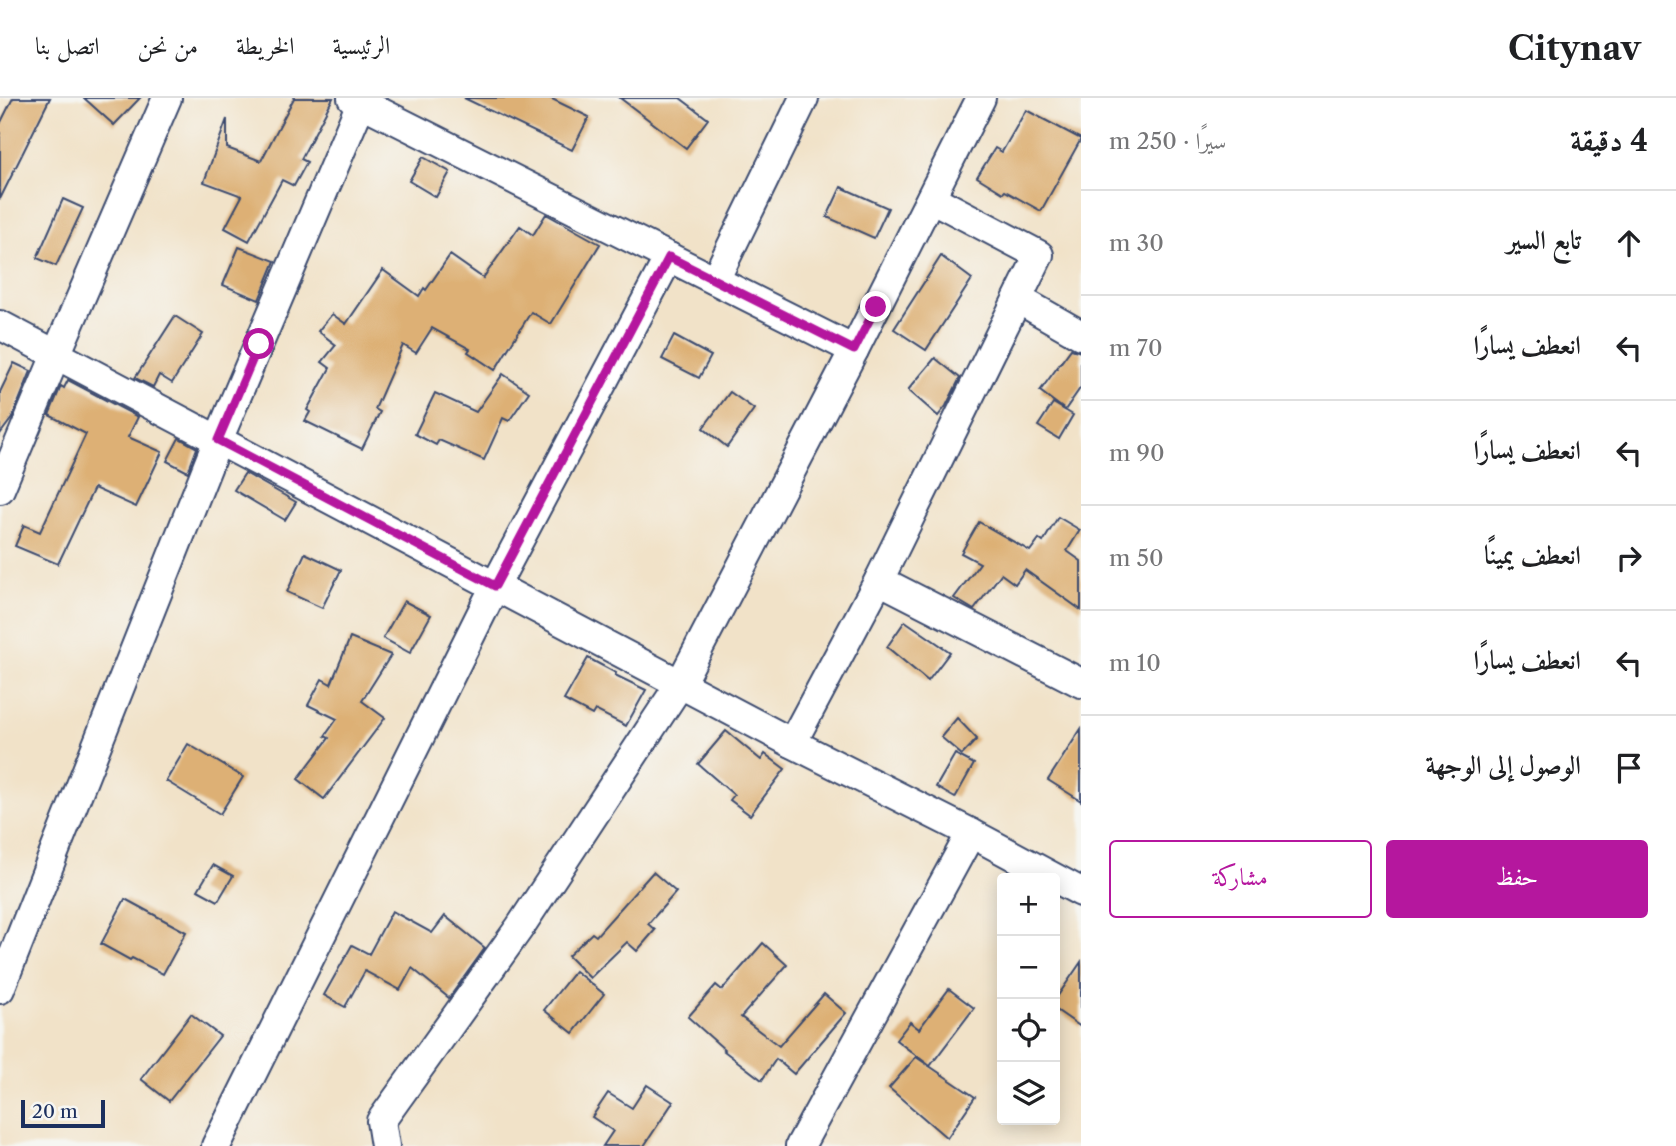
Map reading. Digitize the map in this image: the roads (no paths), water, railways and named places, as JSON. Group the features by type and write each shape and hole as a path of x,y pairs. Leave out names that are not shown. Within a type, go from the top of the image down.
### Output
{"street":[{"path":"0,489 167,98"},
{"path":"715,280 804,98"},
{"path":"385,1146 381,1121 520,927 680,684 854,350 981,98"},
{"path":"0,989 218,440 357,100 854,350"},
{"path":"792,743 879,580 1039,256 931,198"},
{"path":"216,1146 495,586 669,257"},
{"path":"1018,299 1081,335"},
{"path":"0,326 792,743 971,832 1081,892"},
{"path":"879,580 1081,683"},
{"path":"800,1146 971,832"}]}
